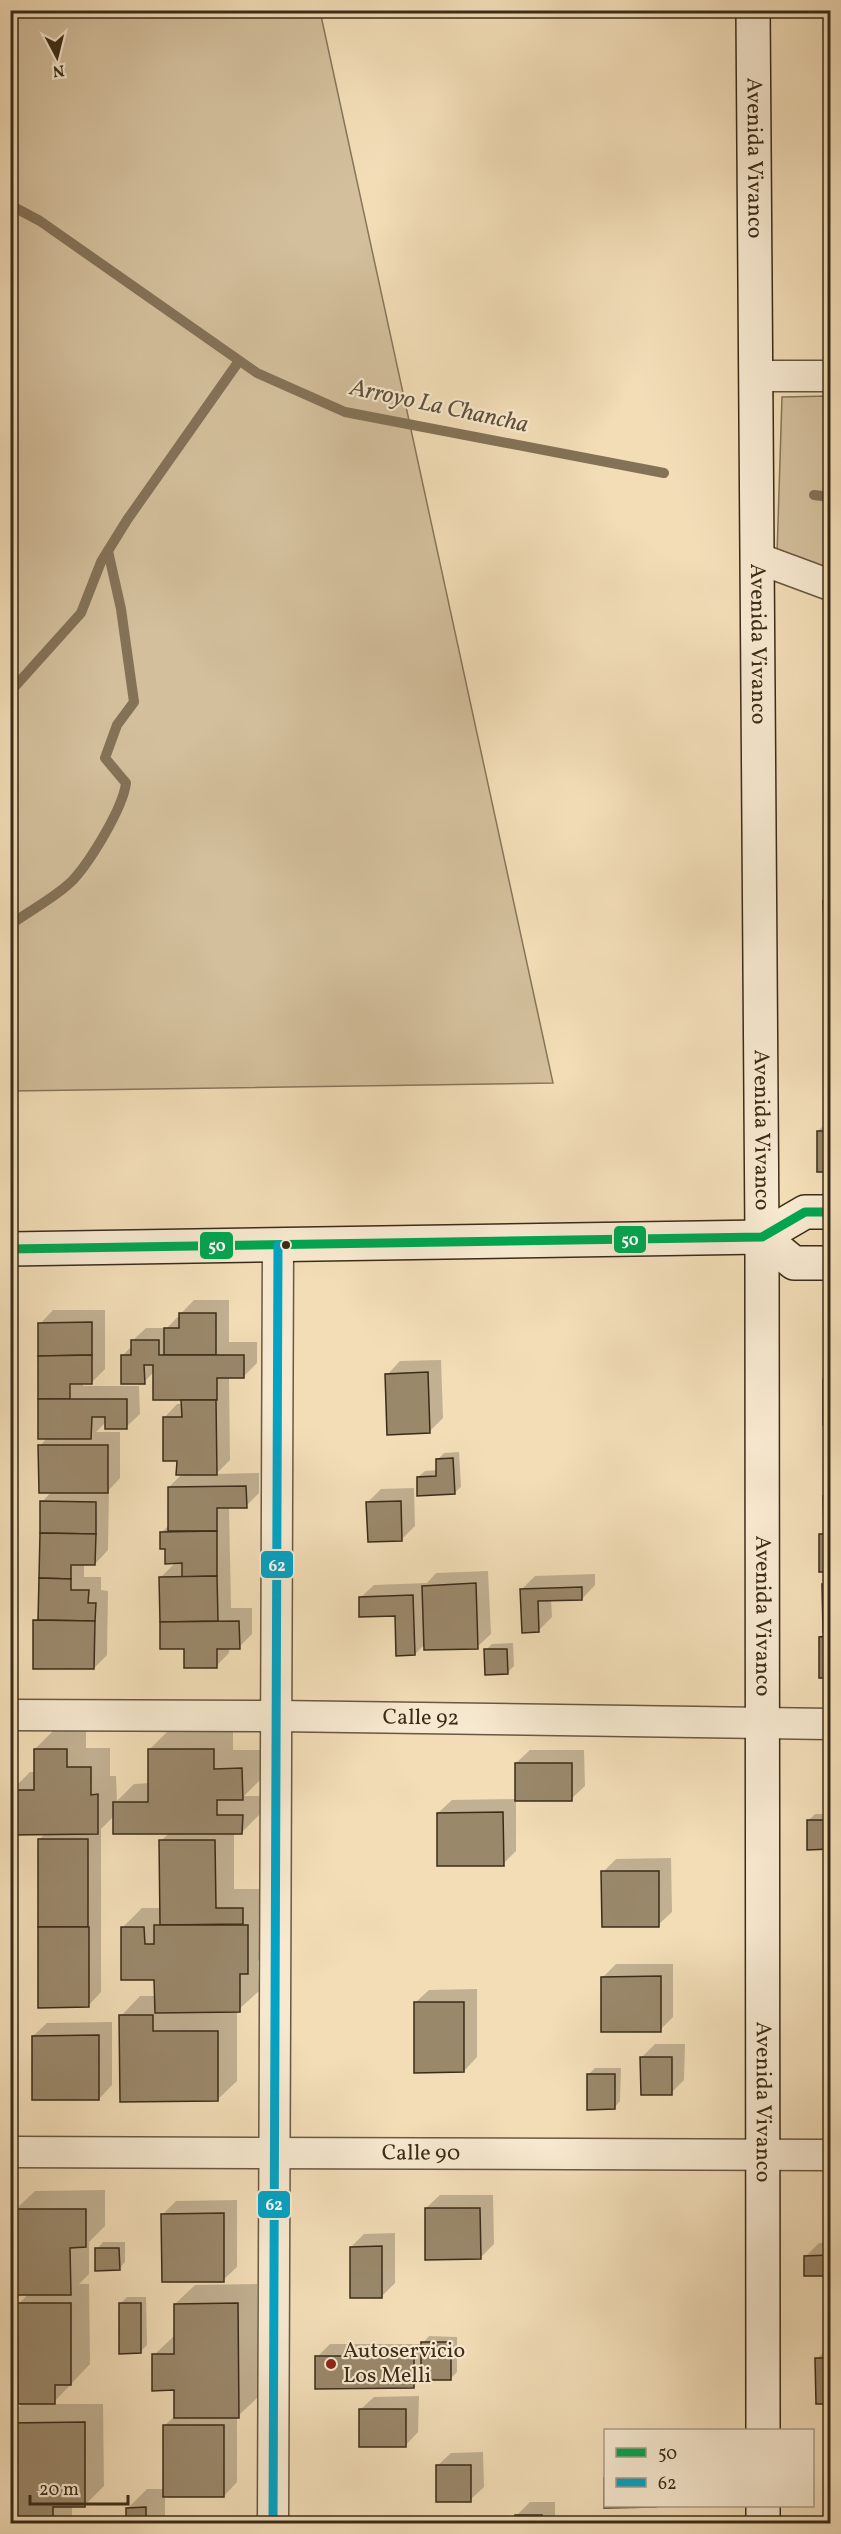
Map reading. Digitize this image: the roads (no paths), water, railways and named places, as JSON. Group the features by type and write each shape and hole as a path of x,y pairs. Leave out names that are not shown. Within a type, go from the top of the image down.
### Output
{"street":[{"name":"Avenida Vivanco","path":"753,10 762,1237 763,2429"},
{"path":"756,376 831,376"},
{"path":"757,558 831,585"},
{"path":"10,1249 762,1237 805,1212 831,1212"},
{"path":"762,1237 794,1263 831,1263"},
{"path":"273,2523 278,1245"},
{"name":"Calle 92","path":"10,1715 277,1716 831,1724"},
{"name":"Calle 90","path":"10,2152 831,2155"},
{"path":"763,2507 763,2523"}],"waterway":[{"name":"Arroyo La Chancha","path":"10,205 40,221 257,373 345,412 664,473"},
{"path":"10,692 81,613 101,562 127,520 239,361"},
{"name":"Arroyo La Chancha","path":"814,495 830,497"},
{"path":"10,925 72,881 105,834 124,794 126,783 105,758 117,725 134,702 121,609 108,551"}],"place":[{"name":"Autoservicio Los Melli","path":"331,2364"}]}
